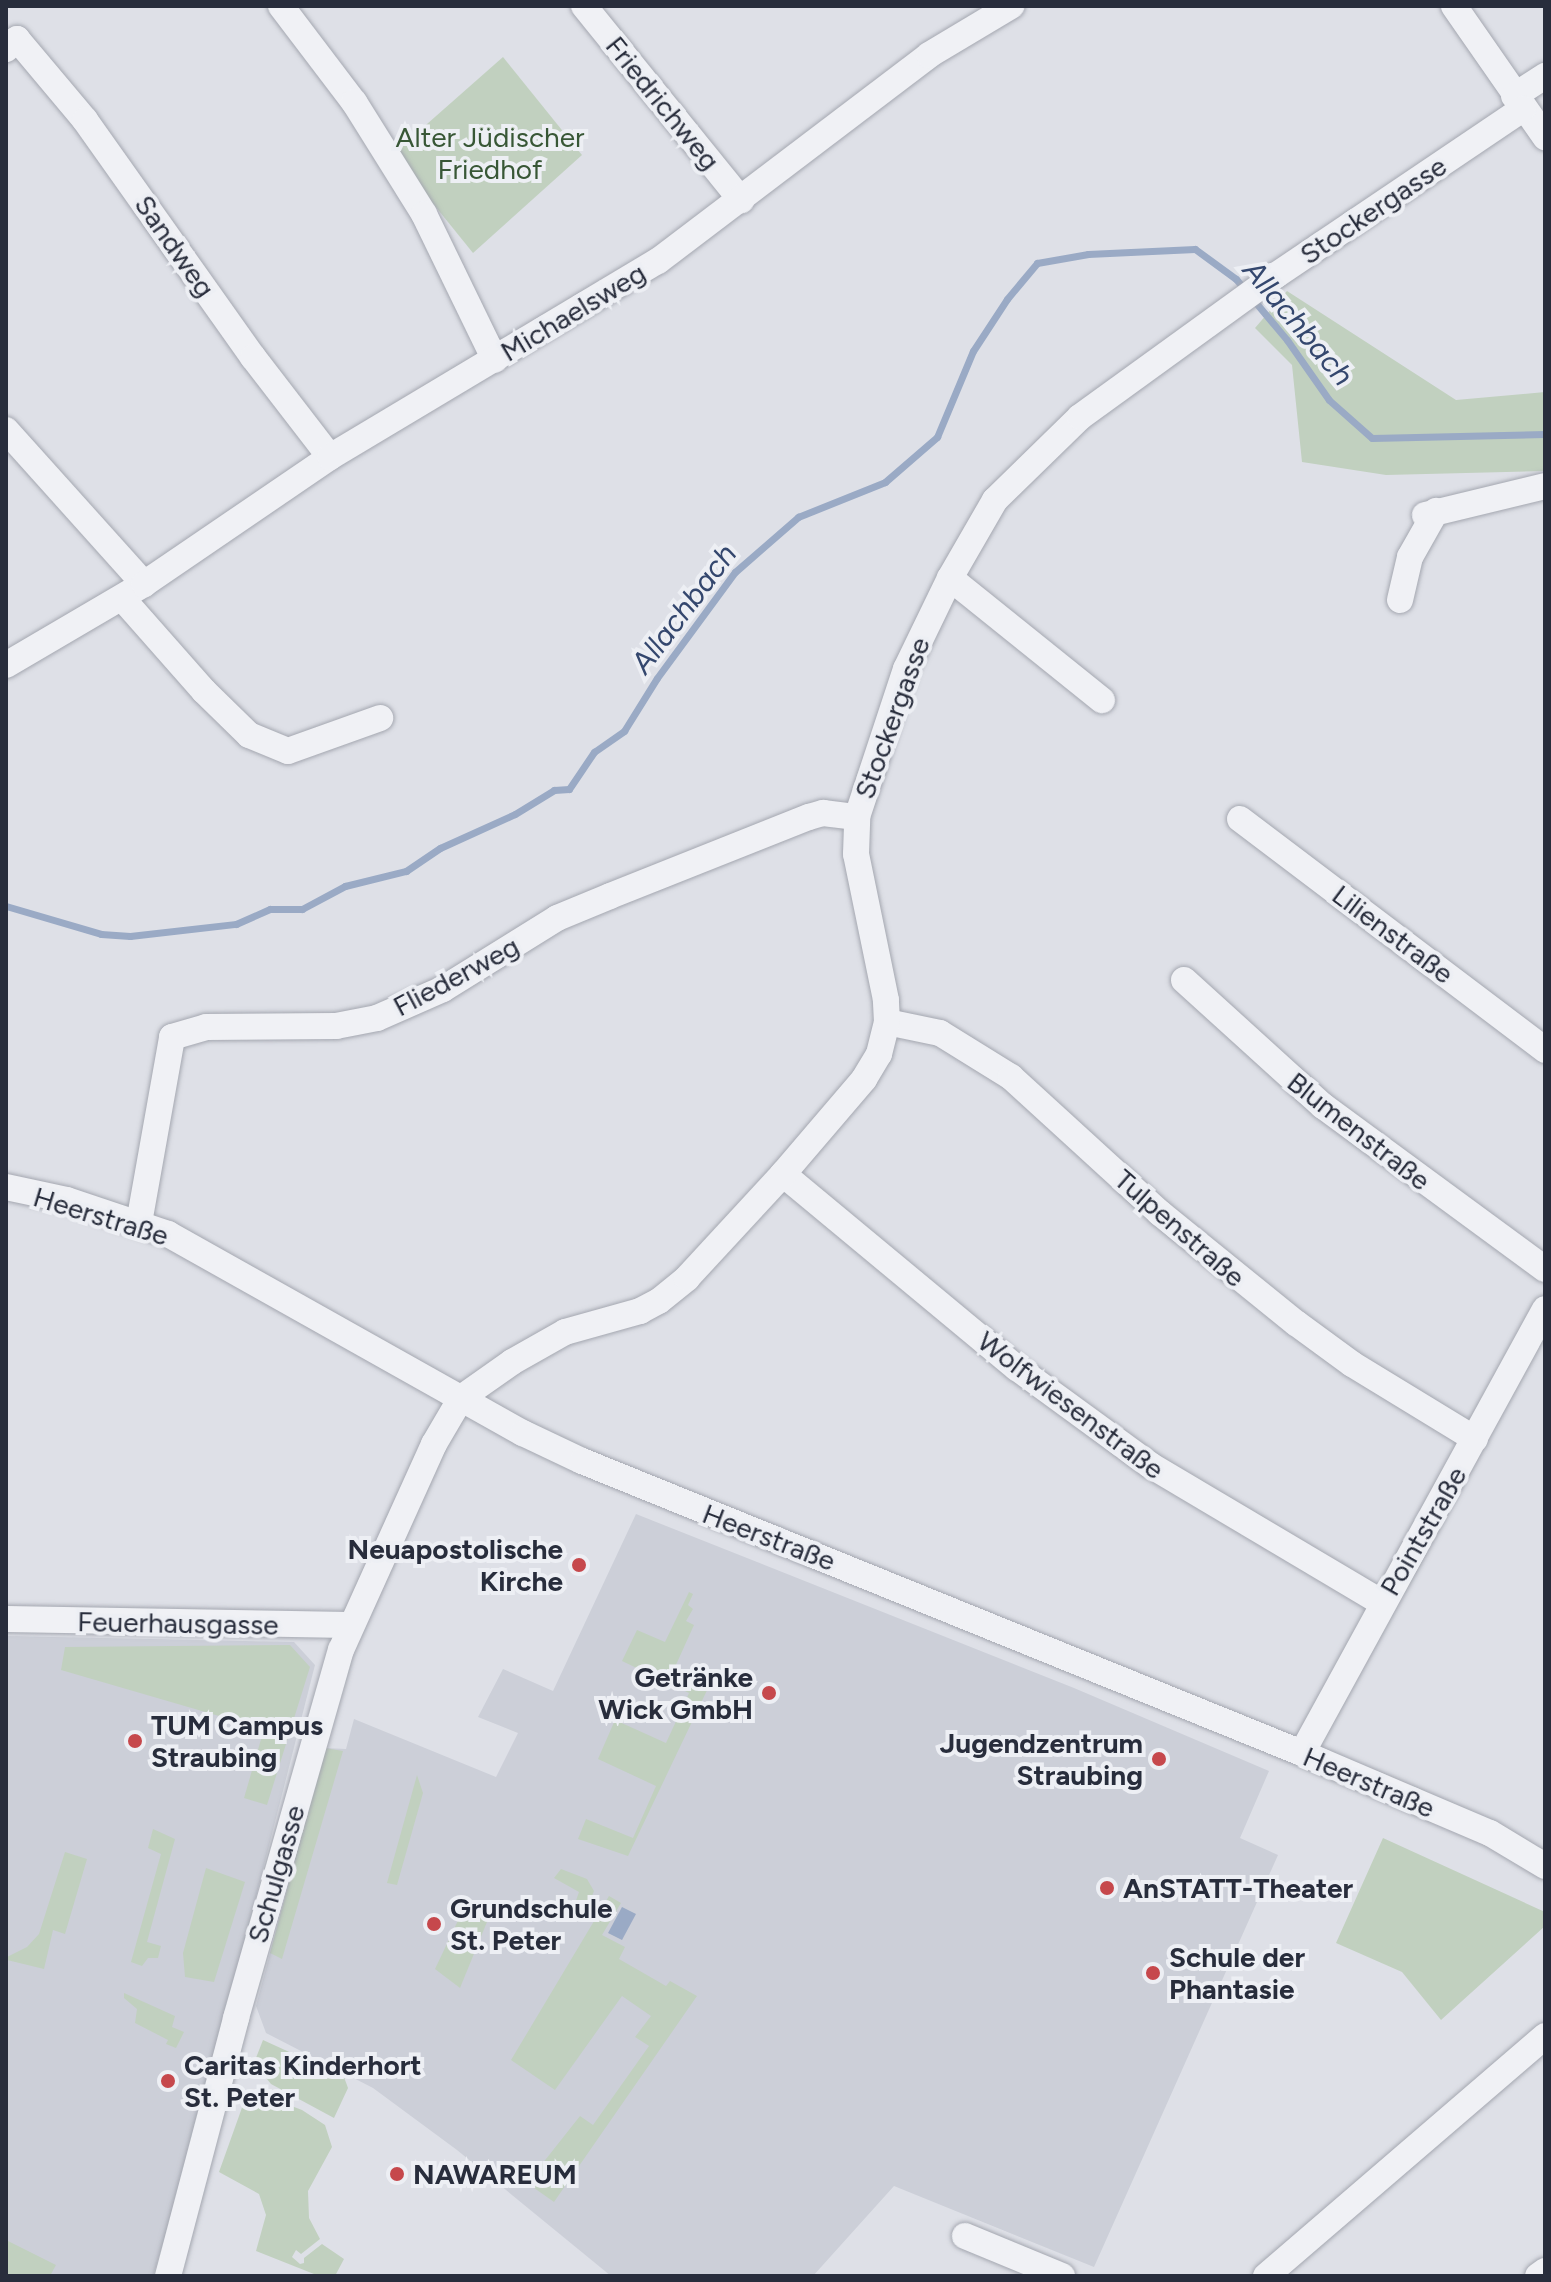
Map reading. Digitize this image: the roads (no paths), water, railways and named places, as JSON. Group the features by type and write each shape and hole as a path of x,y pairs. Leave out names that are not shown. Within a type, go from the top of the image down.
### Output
{"street":[{"path":"281,6 354,102 424,214 495,360"},
{"name":"Friedrichweg","path":"584,6 741,200"},
{"name":"Michaelsweg","path":"6,665 133,591 330,457 658,261 929,55 1011,6"},
{"path":"1454,6 1545,137"},
{"name":"Sandweg","path":"11,44 85,120 253,357 330,457"},
{"name":"Stockergasse","path":"461,1398 512,1362 565,1332 640,1311 659,1301 708,1258 783,1174 864,1079 879,1054 887,1022 856,854 857,817 906,669 950,578 995,500 1050,443 1092,408 1518,102 1545,76"},
{"path":"6,430 133,591 204,691 249,735 288,751 380,718"},
{"path":"1400,600 1410,557 1431,513 1545,486"},
{"path":"950,578 1102,700"},
{"name":"Fliederweg","path":"139,1223 172,1037 206,1027 336,1026 377,1018 443,989 557,918 809,817 823,813 857,817"},
{"name":"Lilienstraße","path":"1240,819 1545,1050"},
{"name":"Blumenstraße","path":"1184,980 1323,1106 1545,1269"},
{"name":"Tulpenstraße","path":"887,1022 940,1033 1011,1077 1160,1213 1284,1314 1352,1364 1475,1439"},
{"name":"Wolfwiesenstraße","path":"783,1174 1017,1368 1150,1465 1382,1603"},
{"name":"Heerstraße","path":"6,1187 67,1200 168,1234 523,1433 645,1488 1302,1753 1490,1833 1545,1866"},
{"name":"Pointstraße","path":"1302,1753 1545,1309"},
{"name":"Schulgasse","path":"168,2276 238,2010 350,1625 434,1444 461,1398"},
{"name":"Feuerhausgasse","path":"6,1619 350,1625"},
{"path":"1266,2276 1545,2036"},
{"path":"965,2236 1062,2276"},
{"path":"1538,2276 1545,2271"}],"water":[{"path":"622,1907 636,1914 622,1940 608,1933"}],"waterway":[{"name":"Allachbach","path":"6,906 101,934 130,936 236,924 270,909 302,909 345,886 406,871 440,848 515,814 554,790 569,789 594,752 624,731 657,678 735,572 798,517 885,482 937,437 973,351 1007,299 1037,263 1088,254 1195,249 1236,279 1287,340 1329,400 1372,438 1545,434"}],"place":[{"name":"Neuapostolische Kirche","path":"579,1565"},
{"name":"Getränke Wick GmbH","path":"769,1693"},
{"name":"TUM Campus Straubing","path":"135,1741"},
{"name":"Jugendzentrum Straubing","path":"1159,1759"},
{"name":"AnSTATT-Theater","path":"1107,1888"},
{"name":"Grundschule St. Peter","path":"434,1924"},
{"name":"Schule der Phantasie","path":"1153,1973"},
{"name":"Caritas Kinderhort St. Peter","path":"168,2081"},
{"name":"NAWAREUM","path":"397,2174"}],"park label":[{"name":"Alter Jüdischer Friedhof","path":"490,153"}]}
